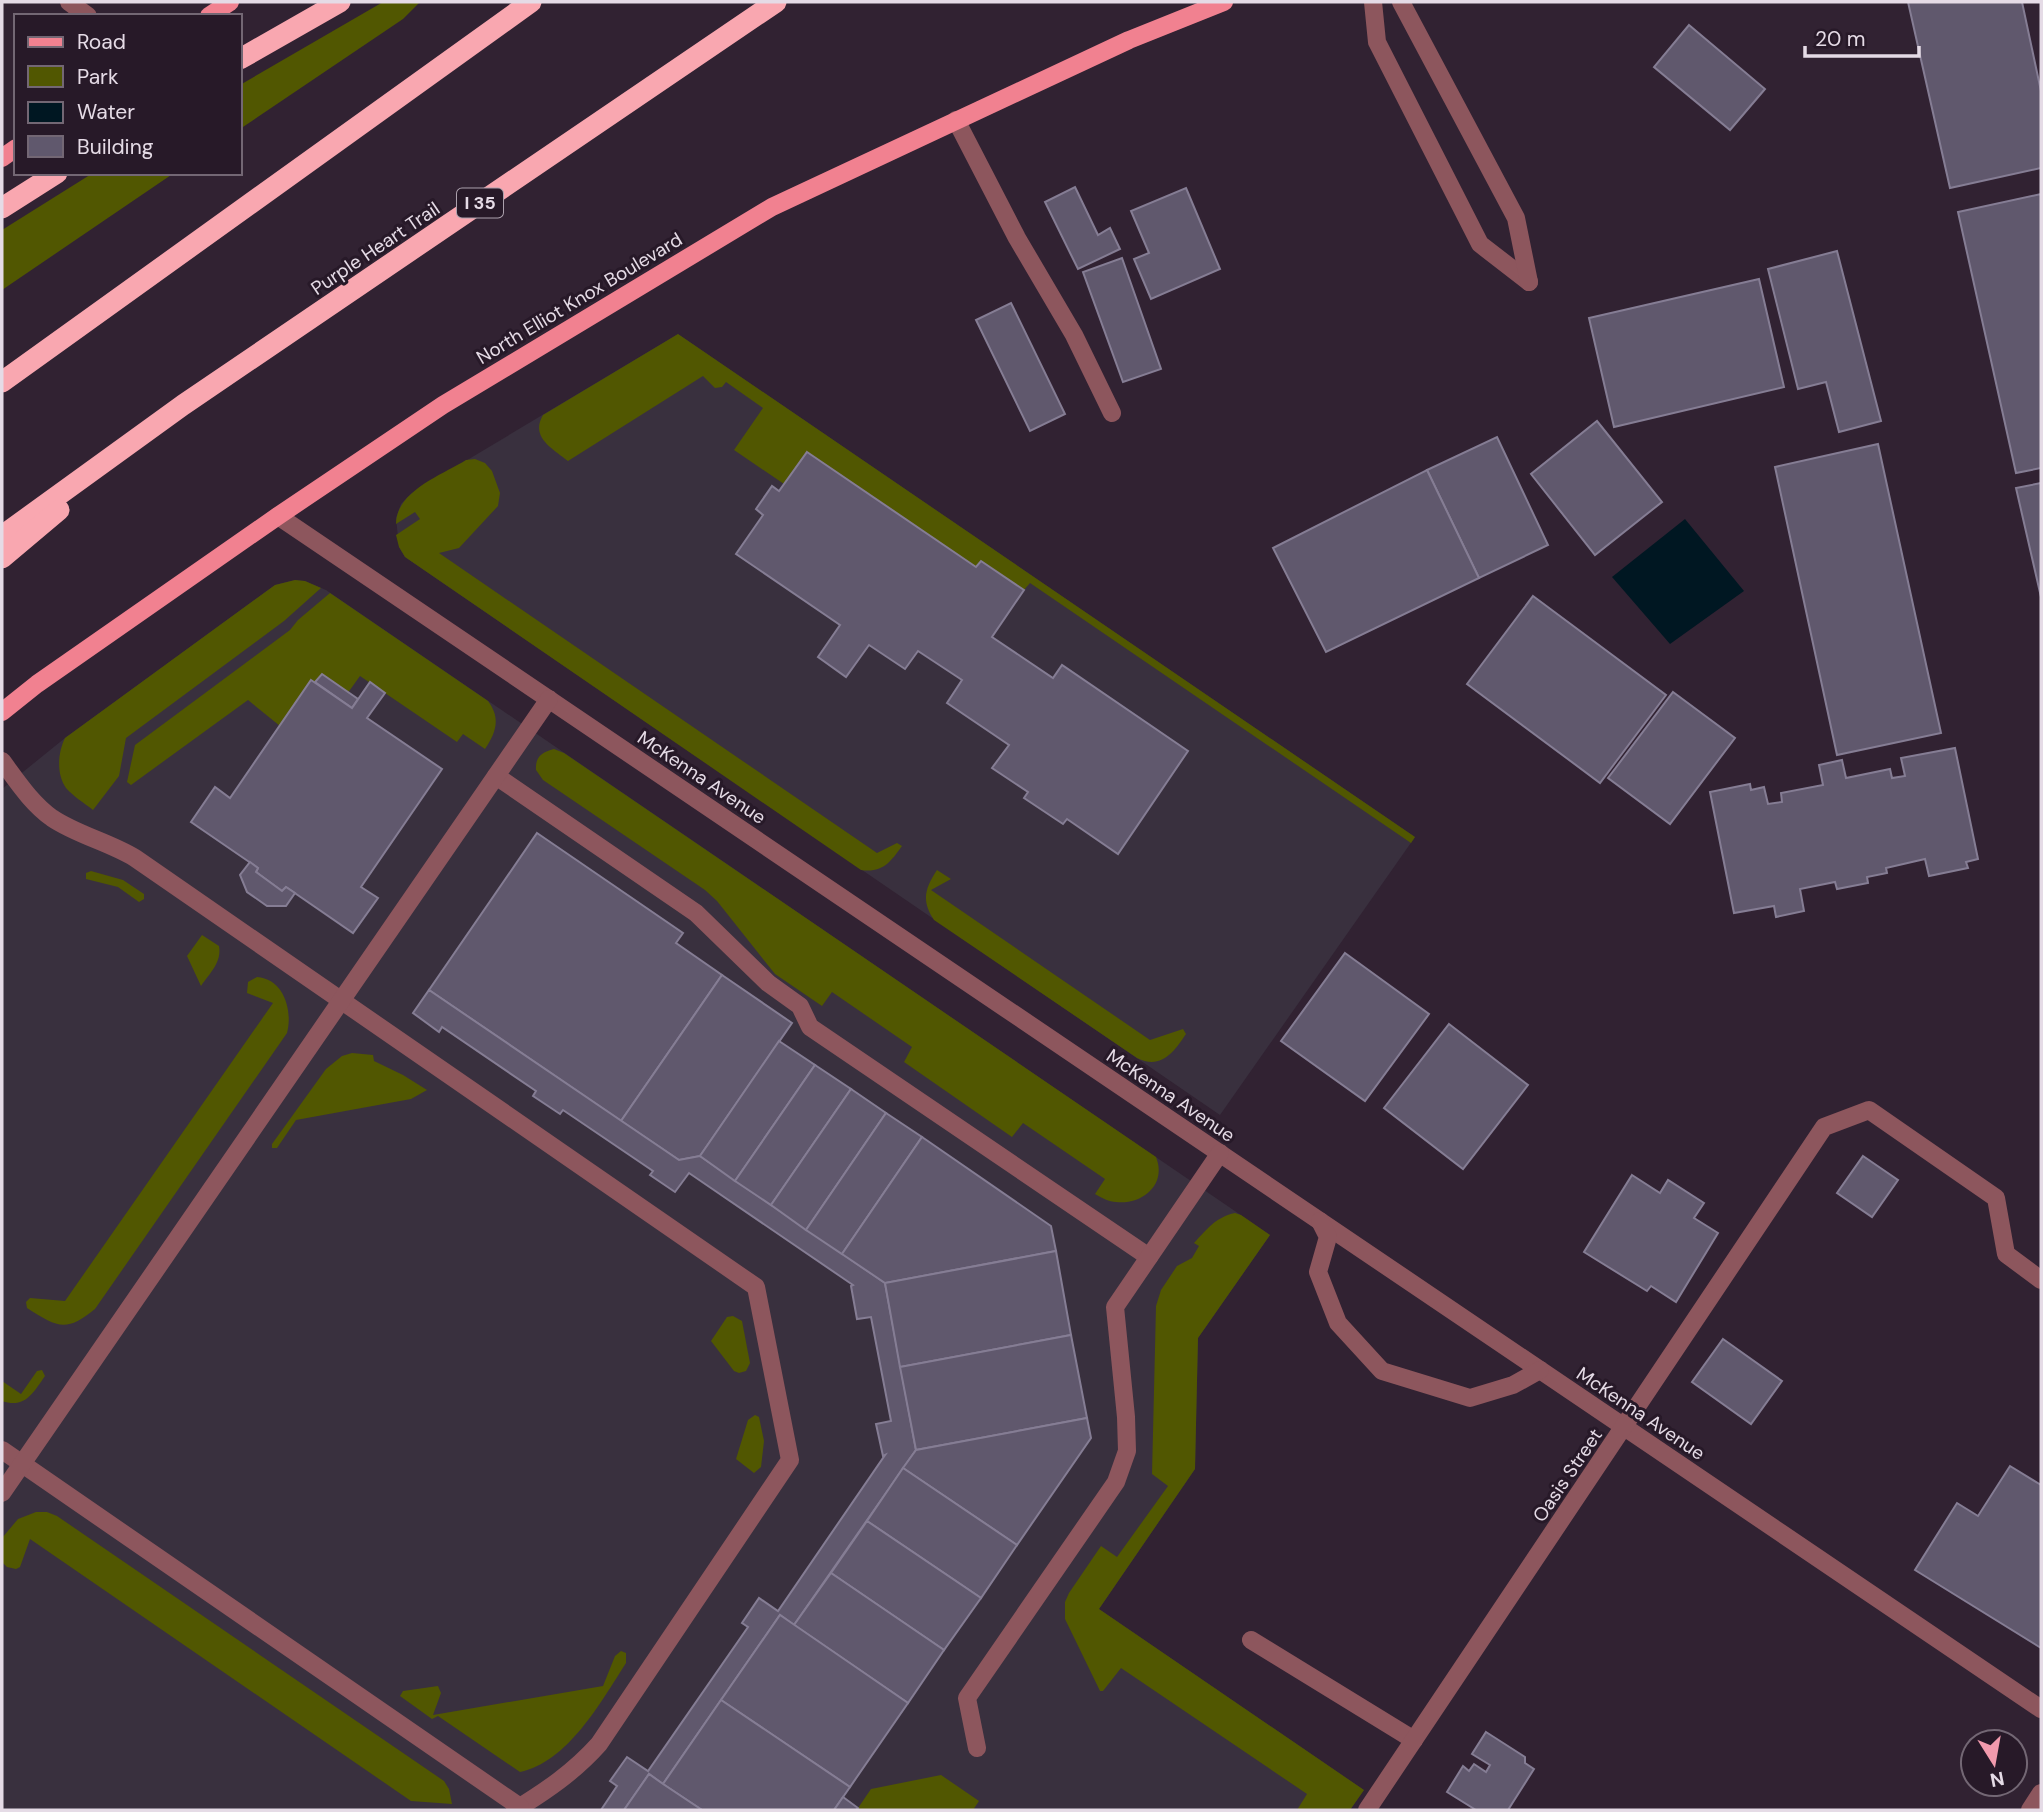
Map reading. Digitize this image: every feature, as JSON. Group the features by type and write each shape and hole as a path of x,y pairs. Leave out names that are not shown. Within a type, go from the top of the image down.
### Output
{"highway":[{"path":"242,58 341,2"},
{"path":"2,382 531,2"},
{"name":"Purple Heart Trail","path":"2,536 183,405 776,2"},
{"path":"2,208 54,175"},
{"path":"2,558 183,405"}],"main road":[{"path":"212,14 230,2"},
{"name":"North Elliot Knox Boulevard","path":"2,712 37,684 278,516 484,379 772,207 1129,40 1224,2"}],"street":[{"path":"69,2 85,14"},
{"path":"1373,2 1377,43 1480,244 1529,282 1517,218 1401,2"},
{"path":"956,120 1017,238 1074,335 1112,413"},
{"name":"McKenna Avenue","path":"278,516 2041,1709"},
{"path":"2,1493 548,699"},
{"path":"2,761 38,807 53,818 114,845 135,858 756,1287 790,1460 598,1744 581,1764 560,1782 518,1809 2,1450"},
{"path":"496,776 696,913 768,983 800,1006 810,1027 1149,1257"},
{"name":"Oasis Street","path":"1367,1810 1824,1127 1869,1110 1996,1198 2006,1254 2041,1279"},
{"path":"977,1748 967,1698 1116,1482 1122,1468 1127,1451 1126,1417 1115,1307 1220,1153"},
{"path":"1320,1221 1328,1237 1318,1272 1338,1324 1382,1371 1470,1398 1513,1385 1540,1370"},
{"path":"1251,1640 1414,1740"},
{"path":"2030,1810 2041,1793"}],"shaded area":[{"path":"678,334 1415,837 1220,1115 405,557 399,547 396,518 401,504 412,493"},
{"path":"295,580 305,581 326,590 1270,1235 1198,1338 1195,1469 1099,1609 1364,1790 1350,1810 2,1810 2,789 65,738 275,585"}],"green space":[{"path":"383,2 420,2 403,19 242,128 242,84"},
{"path":"90,175 171,175 2,290 2,230"},
{"path":"678,334 1415,837 1411,843 1030,583 1024,590 981,561 976,567 807,452 784,484 734,450 763,408 726,382 722,387 715,388 703,376 568,461 541,436 539,430 543,415"},
{"path":"475,459 485,463 492,471 500,493 498,506 459,548 439,553 877,853 897,843 902,846 889,862 875,870 861,870 405,557 396,535 420,519 415,512 396,524 398,512 404,502 433,478 466,460"},
{"path":"295,580 321,588 284,621 126,738 119,776 93,810 66,788 59,763 65,738 275,585"},
{"path":"330,593 488,701 495,713 496,725 485,749 463,734 457,742 360,676 342,701 311,680 280,726 248,700 131,785 127,782 135,745 290,630"},
{"path":"554,749 564,753 1156,1157 1158,1176 1150,1191 1126,1202 1111,1201 1095,1194 1105,1179 1023,1123 1012,1137 904,1062 912,1047 832,992 822,1006 775,974 717,901 705,890 543,780 536,770 538,758"},
{"path":"937,870 951,879 931,890 1150,1040 1183,1029 1186,1034 1177,1047 1166,1057 1153,1062 1137,1058 934,920 927,907 926,895"},
{"path":"91,871 123,880 144,894 144,899 139,902 118,887 86,879 86,873"},
{"path":"202,935 219,946 219,957 201,986 187,956"},
{"path":"257,977 266,979 280,990 289,1015 287,1033 95,1309 76,1322 61,1325 46,1320 27,1308 26,1302 30,1298 65,1301 273,1003 247,993 248,982"},
{"path":"352,1053 373,1055 374,1061 427,1090 411,1099 296,1120 277,1148 272,1148 272,1144 326,1069 342,1056"},
{"path":"1235,1213 1270,1235 1198,1338 1195,1469 1099,1609 1364,1790 1350,1810 1297,1810 1307,1794 1121,1668 1103,1691 1100,1691 1065,1619 1065,1602 1069,1593 1101,1546 1117,1557 1168,1486 1152,1474 1156,1306 1161,1290 1177,1266 1192,1258 1199,1246 1194,1243 1217,1221"},
{"path":"733,1316 742,1321 750,1363 746,1371 739,1373 734,1371 711,1341 727,1317"},
{"path":"42,1370 45,1376 28,1398 17,1403 2,1401 2,1381 21,1394 37,1371"},
{"path":"755,1415 759,1417 764,1441 761,1467 754,1473 736,1459 748,1420"},
{"path":"36,1512 57,1516 444,1781 452,1804 411,1801 30,1539 20,1567 7,1567 2,1562 2,1538 18,1519"},
{"path":"621,1651 626,1653 626,1663 582,1728 553,1756 520,1772 438,1716 432,1719 400,1696 403,1691 438,1686 441,1693 433,1715 603,1686 615,1656"},
{"path":"941,1775 979,1801 973,1810 858,1808 871,1789"}],"water":[{"path":"1685,519 1744,591 1670,644 1612,577"}],"building":[{"path":"1908,2 2022,2 2041,91 2041,168 1950,188"},
{"path":"1689,25 1765,89 1730,130 1654,67"},
{"path":"1075,187 1098,235 1110,228 1120,249 1078,269 1045,202"},
{"path":"1186,188 1220,269 1151,299 1134,259 1149,253 1131,211"},
{"path":"2041,194 2041,468 2016,473 1958,212"},
{"path":"1837,251 1881,421 1839,432 1826,382 1798,389 1768,269"},
{"path":"1122,258 1161,369 1123,382 1083,272"},
{"path":"1759,279 1784,387 1614,427 1589,318"},
{"path":"1011,303 1065,414 1030,431 976,320"},
{"path":"1597,421 1662,502 1595,555 1531,474"},
{"path":"1497,437 1548,545 1479,578 1427,470"},
{"path":"1878,444 1941,733 1837,755 1775,467"},
{"path":"807,452 976,567 981,561 1024,590 992,637 1053,678 1062,665 1188,751 1118,854 1067,819 1063,824 1024,798 1028,792 992,768 1009,745 947,703 962,680 918,651 905,669 869,645 846,677 818,657 840,625 736,554 763,515 756,509 772,486 779,491"},
{"path":"1427,470 1479,578 1326,652 1273,548"},
{"path":"2041,483 2041,597 2016,488"},
{"path":"1533,596 1666,695 1600,783 1467,684"},
{"path":"322,674 358,699 352,708 315,682"},
{"path":"311,680 352,708 370,682 385,693 367,718 442,769 361,887 378,898 353,933 286,887 282,891 256,872 258,868 191,822 215,787 230,798"},
{"path":"1673,692 1735,738 1670,824 1608,778"},
{"path":"1955,748 1978,859 1966,862 1968,868 1929,876 1925,859 1886,868 1887,873 1867,877 1868,883 1837,889 1835,882 1800,889 1804,911 1776,917 1774,906 1734,913 1710,792 1750,784 1751,790 1764,787 1768,804 1782,802 1781,793 1823,785 1819,765 1842,760 1846,778 1890,769 1892,778 1905,776 1901,758"},
{"path":"537,833 683,933 676,943 722,975 621,1121 429,990"},
{"path":"250,862 258,868 256,872 282,891 286,887 295,893 286,906 267,906 247,892 240,875"},
{"path":"1345,953 1429,1014 1365,1101 1281,1041"},
{"path":"722,975 792,1023 700,1156 679,1160 621,1121"},
{"path":"429,990 679,1160 700,1156 885,1283 916,1450 794,1625 780,1615 663,1784 649,1774 624,1810 601,1810 617,1786 610,1781 627,1757 648,1771 748,1627 742,1623 759,1598 778,1611 885,1455 883,1456 876,1424 891,1421 871,1317 857,1319 851,1286 853,1285 689,1173 675,1192 650,1175 653,1171 563,1110 560,1114 533,1096 536,1091 442,1027 439,1032 413,1013"},
{"path":"1449,1024 1528,1085 1463,1169 1384,1108"},
{"path":"779,1041 815,1065 735,1181 700,1156"},
{"path":"815,1065 851,1089 771,1205 735,1181"},
{"path":"851,1089 886,1113 806,1230 771,1205"},
{"path":"886,1113 922,1137 842,1254 806,1230"},
{"path":"922,1137 1051,1226 1056,1251 885,1283 842,1254"},
{"path":"1863,1156 1898,1180 1872,1217 1837,1193"},
{"path":"1632,1175 1660,1193 1668,1180 1704,1203 1694,1218 1718,1233 1676,1302 1651,1286 1647,1291 1584,1252"},
{"path":"1056,1251 1071,1335 900,1367 885,1283"},
{"path":"1071,1335 1087,1418 916,1450 900,1367"},
{"path":"1723,1339 1782,1381 1751,1424 1692,1382"},
{"path":"1087,1418 1091,1438 1017,1545 903,1468 916,1450"},
{"path":"2010,1466 2041,1485 2041,1648 1915,1570 1957,1503 1978,1516"},
{"path":"903,1468 1017,1545 981,1598 867,1521"},
{"path":"867,1521 981,1598 944,1650 831,1573"},
{"path":"831,1573 944,1650 908,1703 794,1625"},
{"path":"780,1615 908,1703 850,1787 721,1700"},
{"path":"721,1700 850,1787 834,1810 702,1810 663,1784"},
{"path":"1486,1732 1525,1757 1525,1763 1534,1769 1508,1810 1476,1810 1447,1792 1463,1766 1469,1771 1474,1764 1486,1772 1490,1765 1472,1754"},
{"path":"649,1774 663,1784 702,1810 624,1810"},
{"path":"843,1797 858,1808 834,1810"}]}
